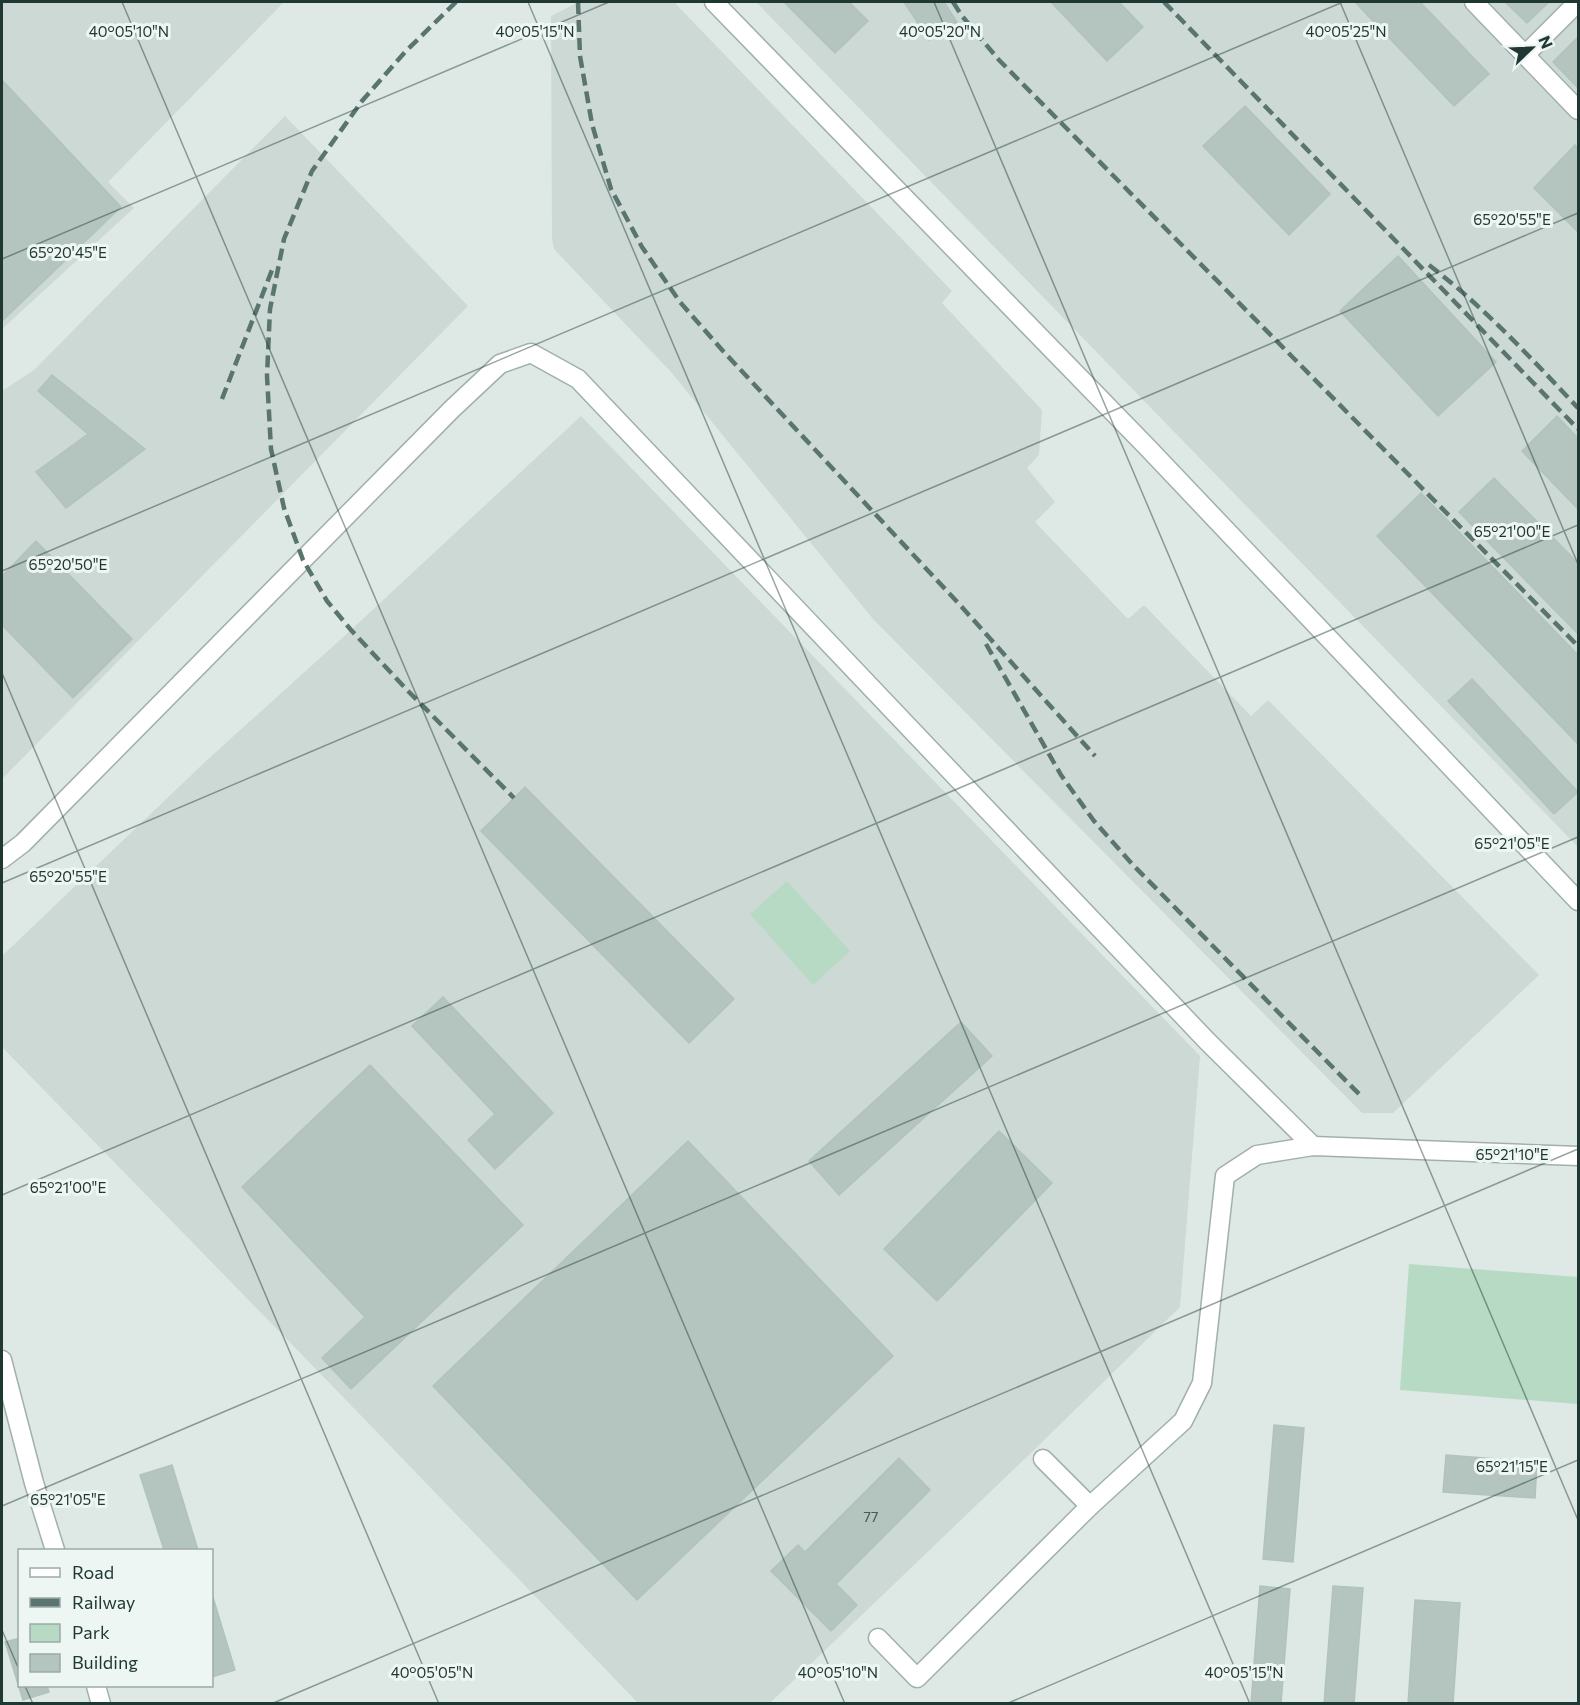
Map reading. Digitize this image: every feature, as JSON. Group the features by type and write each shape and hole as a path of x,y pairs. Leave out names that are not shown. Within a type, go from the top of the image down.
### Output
{"street":[{"path":"714,2 1148,448 1578,900"},
{"path":"1474,2 1578,110"},
{"path":"1526,55 1578,2"},
{"path":"2,859 23,843 452,409 501,364 531,353 578,379 1199,1032 1314,1146"},
{"path":"878,1638 916,1678 1090,1506 1183,1421 1202,1383 1226,1176 1257,1155 1314,1146 1578,1156"},
{"path":"2,1364 54,1549"},
{"path":"1043,1459 1090,1506"},
{"path":"96,1687 101,1704"}],"shaded area":[{"path":"2,2 284,2 108,182 134,208 2,329"},
{"path":"579,2 674,2 952,291 942,303 1042,410 1039,455 1027,468 1055,502 1035,522 1128,619 1144,605 1251,716 1268,700 1539,975 1393,1113 1362,1113 873,619 671,372 554,249 552,239 551,16"},
{"path":"756,2 1578,2 1578,847"},
{"path":"285,116 468,306 2,779 2,391 34,370"},
{"path":"581,416 1200,1056 1180,1307 770,1703 638,1703 2,1047 2,956 206,761"}],"green space":[{"path":"787,881 850,951 813,985 750,914"},
{"path":"1409,1264 1578,1277 1578,1404 1400,1390"}],"building":[{"path":"784,2 849,2 868,21 835,53"},
{"path":"904,2 944,2 957,22 929,40"},
{"path":"1051,2 1119,2 1143,27 1107,61"},
{"path":"1355,2 1420,2 1489,74 1454,106"},
{"path":"1505,2 1549,2 1527,23"},
{"path":"1578,37 1578,88 1553,62"},
{"path":"2,80 121,207 2,321"},
{"path":"1245,106 1330,194 1289,235 1203,146"},
{"path":"1575,145 1578,149 1578,232 1534,188"},
{"path":"1398,256 1496,362 1438,416 1340,311"},
{"path":"52,375 145,449 66,508 36,472 88,434 38,391"},
{"path":"1557,416 1578,438 1578,509 1522,451"},
{"path":"1494,478 1578,563 1578,634 1459,512"},
{"path":"1421,493 1578,655 1578,744 1377,536"},
{"path":"36,541 132,639 73,698 2,625 2,576"},
{"path":"1472,679 1578,792 1554,814 1448,701"},
{"path":"525,787 734,999 689,1043 481,831"},
{"path":"443,997 553,1113 495,1169 468,1140 495,1114 412,1026"},
{"path":"961,1022 992,1056 839,1195 809,1161"},
{"path":"370,1065 523,1225 351,1389 322,1358 365,1317 242,1187"},
{"path":"999,1131 1052,1183 937,1301 884,1249"},
{"path":"688,1141 893,1356 637,1600 433,1386"},
{"path":"1274,1425 1304,1428 1293,1562 1263,1559"},
{"path":"1446,1455 1537,1462 1535,1498 1443,1492"},
{"path":"899,1458 930,1490 836,1584 857,1605 831,1631 771,1571 798,1545 805,1552"},
{"path":"172,1465 198,1549 164,1549 140,1475"},
{"path":"1260,1586 1290,1589 1281,1704 1251,1704"},
{"path":"1333,1586 1363,1588 1354,1704 1324,1704"},
{"path":"213,1597 235,1670 213,1677"},
{"path":"1415,1600 1460,1603 1453,1704 1408,1704"},
{"path":"18,1639 18,1684 5,1642"},
{"path":"19,1687 47,1687 49,1692 23,1700"}],"railway":[{"path":"456,2 405,52 362,101 312,171 284,239 270,309 267,376 271,449 284,508 303,560 327,601 409,692 514,798"},
{"path":"578,2 580,56 592,124 611,189 642,247 680,302 723,351 961,606 1095,756"},
{"path":"953,2 999,60 1578,646"},
{"path":"1164,2 1578,429"},
{"path":"1429,265 1488,316 1578,408"},
{"path":"222,399 272,270"},
{"path":"986,644 1061,775 1094,821 1133,865 1361,1096"}]}
